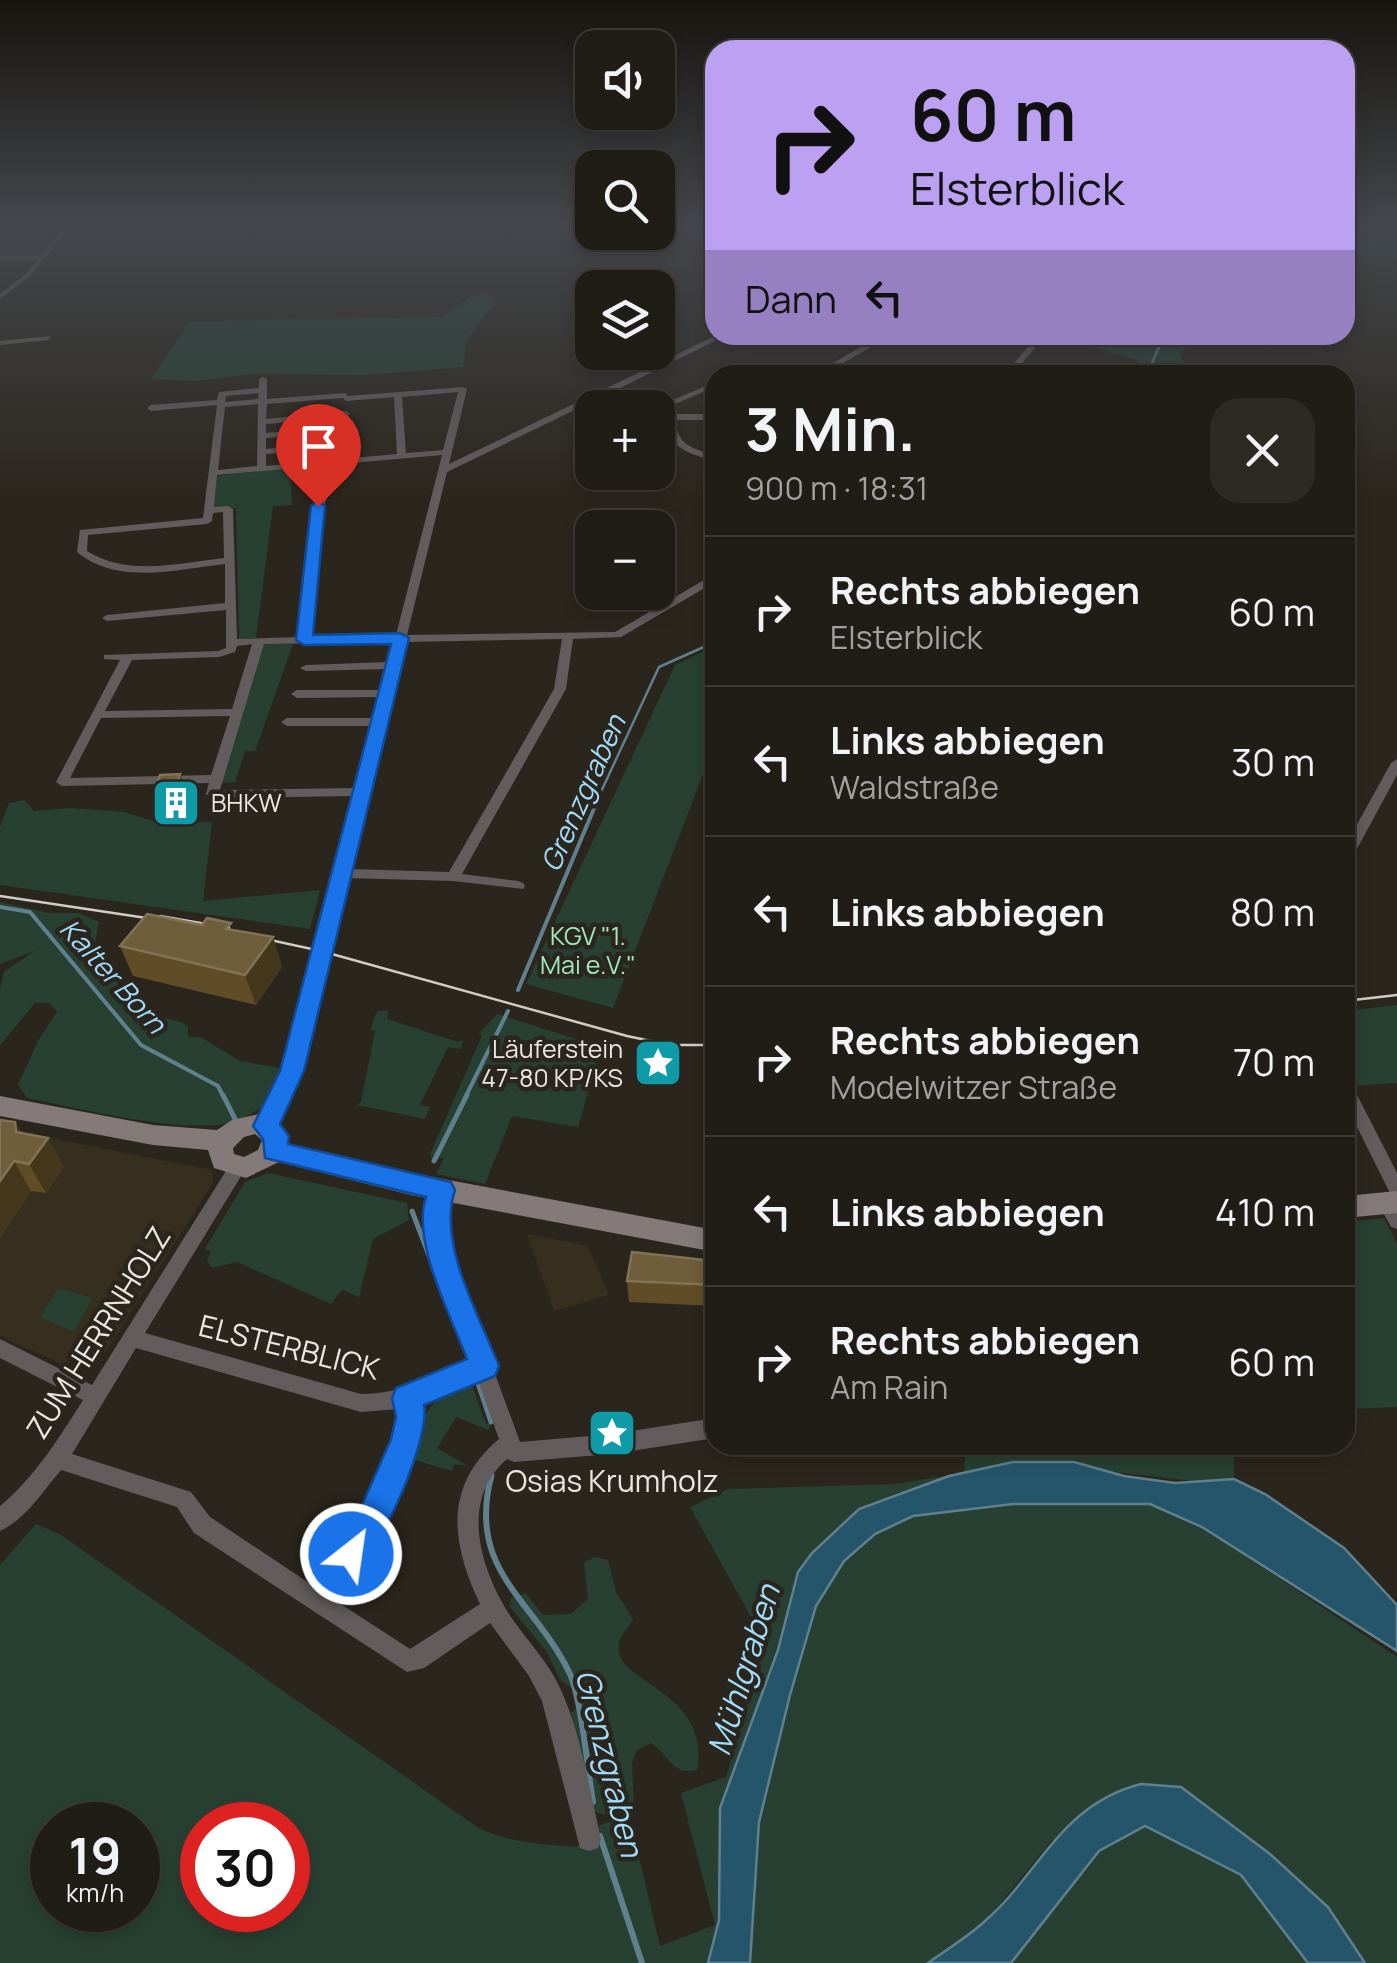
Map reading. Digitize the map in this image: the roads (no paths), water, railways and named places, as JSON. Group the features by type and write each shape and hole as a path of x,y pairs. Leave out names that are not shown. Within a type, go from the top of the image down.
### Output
{"street":[{"path":"0,343 48,338"},
{"path":"610,390 705,344"},
{"path":"834,365 870,345"},
{"path":"1016,365 1034,345"},
{"path":"344,380 350,460"},
{"path":"675,401 705,388"},
{"path":"230,560 127,568 94,562 82,552 83,532 207,521 222,394 263,391 346,397 463,389 292,1071 270,1138 254,1166 237,1168 223,1161 223,1140 242,1126 270,1138 442,1190 705,1239"},
{"path":"260,468 263,391"},
{"path":"398,394 402,456"},
{"path":"151,408 221,404"},
{"path":"444,470 575,407"},
{"path":"263,422 346,414"},
{"path":"675,418 705,417"},
{"path":"262,436 347,429"},
{"path":"675,441 705,454"},
{"path":"261,452 348,444"},
{"path":"214,472 447,452"},
{"path":"304,640 315,516 336,462"},
{"path":"108,656 219,654 231,650 228,509 209,510"},
{"path":"232,642 626,632 705,584"},
{"path":"106,618 232,606"},
{"path":"453,877 560,689 568,636"},
{"path":"259,641 212,794 361,792"},
{"path":"128,656 62,782 217,779"},
{"path":"306,668 394,665"},
{"path":"296,694 387,692"},
{"path":"97,715 237,712"},
{"path":"287,722 380,722"},
{"path":"1355,840 1397,762"},
{"path":"340,873 453,877 518,886"},
{"path":"0,1106 153,1134 223,1140"},
{"path":"1355,1111 1394,1204 1355,1206"},
{"name":"ZUM HERRNHOLZ","path":"0,1520 21,1502 57,1459 237,1168"},
{"path":"442,1190 435,1211 436,1238 514,1452 705,1429"},
{"name":"ELSTERBLICK","path":"133,1338 361,1403 407,1398 484,1366"},
{"path":"0,1348 95,1396"},
{"path":"318,1601 368,1530 406,1439 411,1417 407,1398"},
{"path":"510,1444 494,1453 479,1472 468,1512 470,1548 494,1607 547,1683 589,1839"},
{"path":"57,1459 184,1499 202,1524 407,1661 416,1660 494,1607"}],"water":[{"path":"1013,1462 1074,1462 1124,1476 1175,1483 1234,1479 1265,1494 1344,1548 1397,1605 1397,1651 1202,1527 1150,1504 1013,1504 913,1516 875,1534 844,1561 816,1606 759,1822 750,1963 708,1963 719,1920 720,1808 778,1650 798,1572 812,1553 859,1509 949,1476"},
{"path":"1141,1784 1181,1787 1270,1854 1328,1907 1365,1963 1308,1963 1241,1875 1145,1826 1099,1851 1011,1963 928,1963 985,1921 1071,1823 1114,1794"}],"waterway":[{"name":"Grenzgraben","path":"1151,365 1160,345"},
{"name":"Grenzgraben","path":"599,796 659,667 705,646"},
{"name":"Grenzgraben","path":"518,990 600,794"},
{"name":"Kalter Born","path":"0,907 30,912 141,1045 218,1086 224,1098"},
{"name":"Grenzgraben","path":"465,1098 508,1011"},
{"name":"Kalter Born","path":"223,1095 235,1119"},
{"name":"Grenzgraben","path":"434,1161 467,1095"},
{"name":"Grenzgraben","path":"412,1211 466,1352"},
{"name":"Grenzgraben","path":"477,1380 491,1422"},
{"name":"Grenzgraben","path":"491,1480 492,1475"},
{"name":"Grenzgraben","path":"491,1477 486,1510 488,1537 508,1583 570,1674 581,1717 593,1802"},
{"name":"Grenzgraben","path":"600,1836 642,1963"}],"tram line":[{"path":"0,896 173,922"},
{"path":"160,916 229,928"},
{"path":"247,935 321,951 627,1036 670,1045 705,1045"},
{"path":"1355,1000 1397,995"}],"place":[{"name":"BHKW","path":"176,803"},
{"name":"Läuferstein 47-80 KP/KS","path":"658,1063"},
{"name":"Osias Krumholz","path":"612,1433"}],"park label":[{"name":"KGV \"1. Mai e.V.\"","path":"588,950"}],"water label":[{"name":"Mühlgraben","path":"744,1670"}]}
